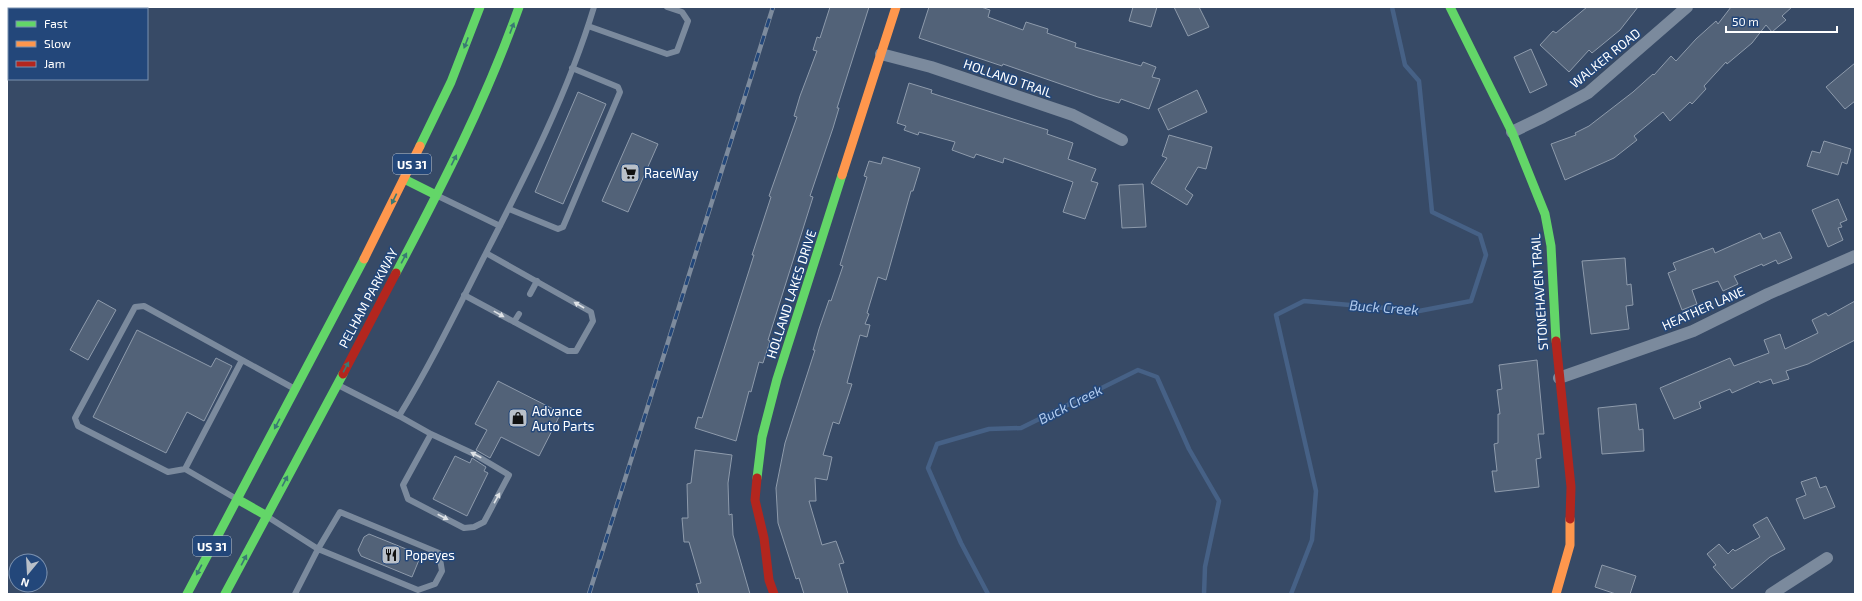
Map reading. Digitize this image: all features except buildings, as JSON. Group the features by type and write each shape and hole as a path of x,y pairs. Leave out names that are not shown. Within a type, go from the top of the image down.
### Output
{"main road":[{"name":"PELHAM PARKWAY","path":"187,594 404,179 451,82 480,7"},
{"name":"PELHAM PARKWAY","path":"225,594 436,195 480,105 519,7"},
{"name":"HOLLAND LAKES DRIVE","path":"774,594 769,580 764,538 755,500 762,437 777,379 896,7"},
{"name":"STONEHAVEN TRAIL","path":"1450,7 1512,132 1546,214 1550,246 1556,350 1571,487 1570,544 1556,594"},
{"path":"404,179 436,195"},
{"path":"237,499 267,516"}],"street":[{"name":"WALKER ROAD","path":"1512,132 1543,118 1588,93 1688,7"},
{"name":"HOLLAND TRAIL","path":"881,54 931,67 1073,115 1122,140"},
{"name":"HEATHER LANE","path":"1559,378 1693,331 1768,294 1855,256"},
{"path":"1771,594 1827,558"}],"lane":[{"path":"399,416 416,388 547,133 594,7"},
{"path":"588,26 667,54 677,51 688,21 682,12 667,7"},
{"path":"509,209 558,229 563,227 620,92 618,87 572,68"},
{"path":"436,195 500,226"},
{"path":"464,295 568,352 576,351 593,321 591,312 486,253"},
{"path":"530,294 537,281"},
{"path":"237,499 186,469 168,472 78,426 75,418 135,307 144,306 295,389"},
{"path":"514,322 519,314"},
{"path":"186,469 242,360"},
{"path":"337,384 431,434 474,454 510,476 484,522 474,527 464,528 408,499 403,485 431,434"},
{"path":"267,516 318,549 418,590 435,584 442,571 439,552 340,512 318,549 295,594"}],"waterway":[{"name":"Buck Creek","path":"1291,594 1312,540 1316,491 1276,315 1304,301 1419,311 1471,301 1486,255 1480,235 1432,212 1419,81 1405,65 1392,7"},
{"name":"Buck Creek","path":"988,594 961,543 928,468 937,444 989,429 1021,428 1138,370 1157,377 1189,449 1219,501 1205,567 1204,594"}],"railway":[{"path":"589,594 773,7"}],"traffic: fast":[{"path":"420,146 451,82 480,7"},
{"path":"396,273 430,208 478,109 519,7"},
{"path":"1450,7 1512,132 1545,214 1551,246 1556,341"},
{"path":"757,478 762,437 777,379 842,175"},
{"path":"404,179 436,195"},
{"path":"187,594 364,259"},
{"path":"225,594 343,374"},
{"path":"237,499 267,516"}],"traffic: slow":[{"path":"842,175 896,7"},
{"path":"364,259 420,146"},
{"path":"1556,594 1570,545 1570,519"}],"traffic: jam":[{"path":"343,374 396,273"},
{"path":"1556,341 1571,487 1570,519"},
{"path":"757,478 755,500 764,538 769,580 774,594"}],"place":[{"name":"RaceWay","path":"630,173"},
{"name":"Advance Auto Parts","path":"518,418"},
{"name":"Popeyes","path":"391,555"}]}
